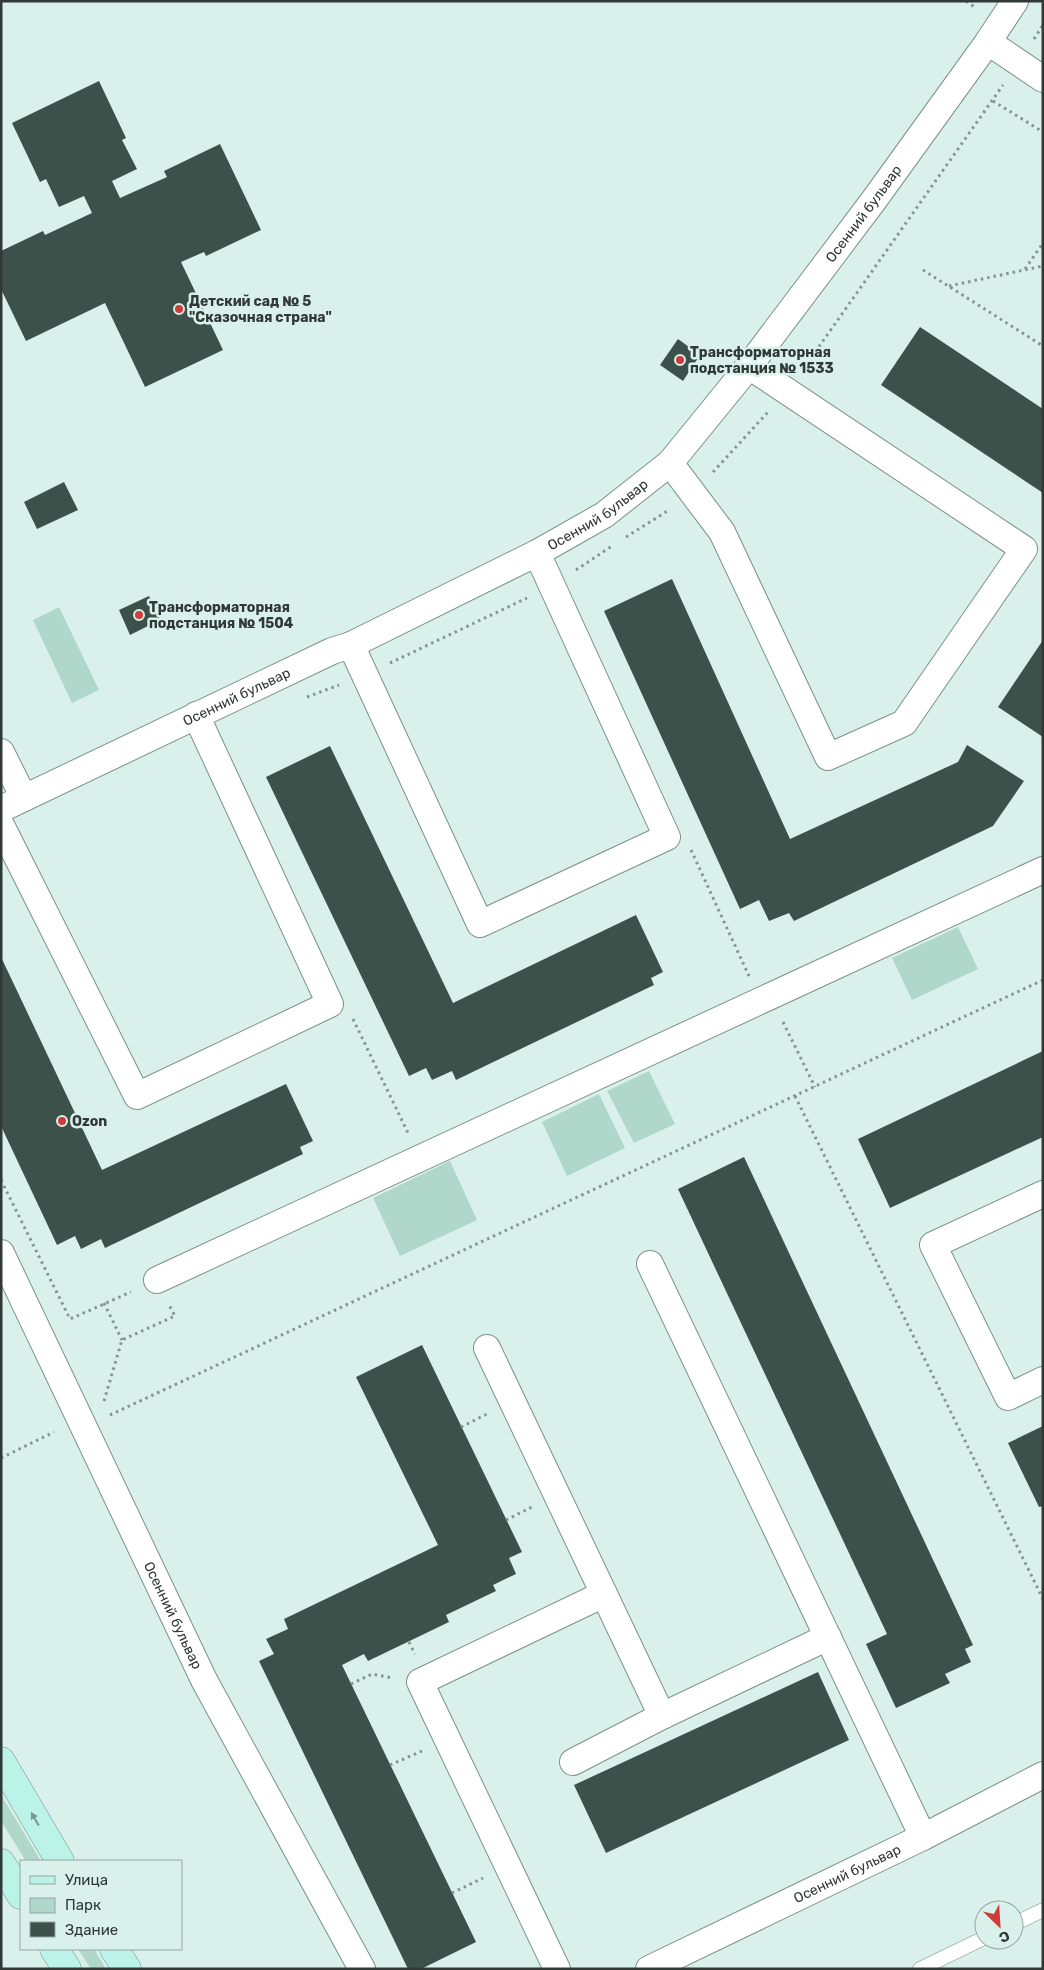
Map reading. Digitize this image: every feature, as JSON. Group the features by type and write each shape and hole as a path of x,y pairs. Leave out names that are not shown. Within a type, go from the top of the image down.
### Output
{"main road":[{"path":"1,1761 59,1860"},
{"path":"1,1863 20,1894"},
{"path":"55,1950 67,1969"},
{"path":"115,1950 127,1969"}],"street":[{"name":"Осенний бульвар","path":"13,803 332,651 351,644 537,553 604,515 670,463 748,366 874,200 988,42 1015,1"},
{"path":"988,42 1043,79"},
{"path":"670,463 722,532 828,756 904,723 1024,549 748,366"},
{"path":"351,644 480,924 667,837 537,553"},
{"path":"1,826 136,1096 330,1004 196,715"},
{"path":"1,752 13,803"},
{"path":"157,1280 1043,870"},
{"path":"1043,1194 933,1244 1008,1396 1043,1380"},
{"name":"Осенний бульвар","path":"1,1253 89,1420 204,1680 362,1969"},
{"path":"650,1264 923,1837"},
{"path":"487,1348 662,1716"},
{"path":"558,1969 420,1682 604,1594"},
{"path":"573,1762 662,1716 828,1637"},
{"name":"Осенний бульвар","path":"649,1969 923,1837 1043,1775"}],"lane":[{"path":"1024,1919 1043,1910"},
{"path":"920,1969 974,1943"}],"path":[{"path":"787,392 1019,63"},
{"path":"992,101 1043,132"},
{"path":"1025,270 1043,244"},
{"path":"949,286 1043,266"},
{"path":"923,270 1043,346"},
{"path":"1,1458 89,1420 1043,980"},
{"path":"771,996 814,1087"},
{"path":"376,1069 420,1158"},
{"path":"795,1096 1043,1599"},
{"path":"1,1180 70,1319 157,1280 175,1316 122,1340 89,1420"},
{"path":"104,1303 122,1340"},
{"path":"351,1684 372,1674 420,1682"}],"green space":[{"path":"59,607 99,690 72,703 33,620"},
{"path":"958,927 978,969 912,1000 892,958"},
{"path":"649,1071 675,1124 634,1143 607,1091"},
{"path":"599,1094 625,1148 567,1176 542,1122"},
{"path":"450,1161 477,1220 400,1256 373,1198"},
{"path":"1,1795 40,1860 25,1860 1,1821"},
{"path":"79,1950 95,1950 106,1969 91,1969"}],"building":[{"path":"99,81 126,138 122,140 137,169 112,181 120,198 167,177 164,171 220,144 261,230 206,256 204,252 181,262 223,350 145,387 105,303 26,341 1,289 1,251 43,231 45,235 92,213 84,196 59,207 46,179 40,182 12,123"},
{"path":"920,327 1043,409 1043,493 881,385"},
{"name":"Трансформаторная подстанция № 1533","path":"678,339 700,355 683,381 660,365"},
{"path":"64,482 78,510 37,529 24,502"},
{"path":"672,579 790,839 958,762 967,745 1024,781 993,826 794,921 789,913 769,921 759,900 740,909 604,611"},
{"name":"Трансформаторная подстанция № 1504","path":"149,596 160,620 130,635 119,610"},
{"path":"1043,640 1043,737 998,707"},
{"path":"330,746 453,1003 636,915 663,972 651,978 654,985 456,1080 452,1071 432,1080 426,1068 409,1076 266,777"},
{"path":"1,957 102,1170 286,1084 313,1141 300,1147 303,1154 105,1248 101,1239 81,1249 75,1236 57,1245 1,1126"},
{"path":"1043,1051 1043,1137 890,1208 858,1139"},
{"path":"744,1157 973,1645 965,1649 971,1662 945,1674 950,1683 896,1708 866,1644 887,1634 678,1189"},
{"path":"422,1345 522,1552 509,1558 516,1574 493,1585 496,1591 446,1615 449,1622 368,1661 364,1654 342,1665 476,1942 421,1969 408,1969 259,1661 274,1654 266,1639 288,1629 284,1619 438,1545 356,1377"},
{"path":"1043,1426 1043,1506 1039,1507 1008,1443"},
{"path":"818,1672 849,1740 606,1853 574,1785"}],"place":[{"name":"Детский сад № 5 \"Сказочная страна\"","path":"179,309"},
{"name":"Трансформаторная подстанция № 1533","path":"680,360"},
{"name":"Трансформаторная подстанция № 1504","path":"139,615"},
{"name":"Ozon","path":"62,1121"}]}
